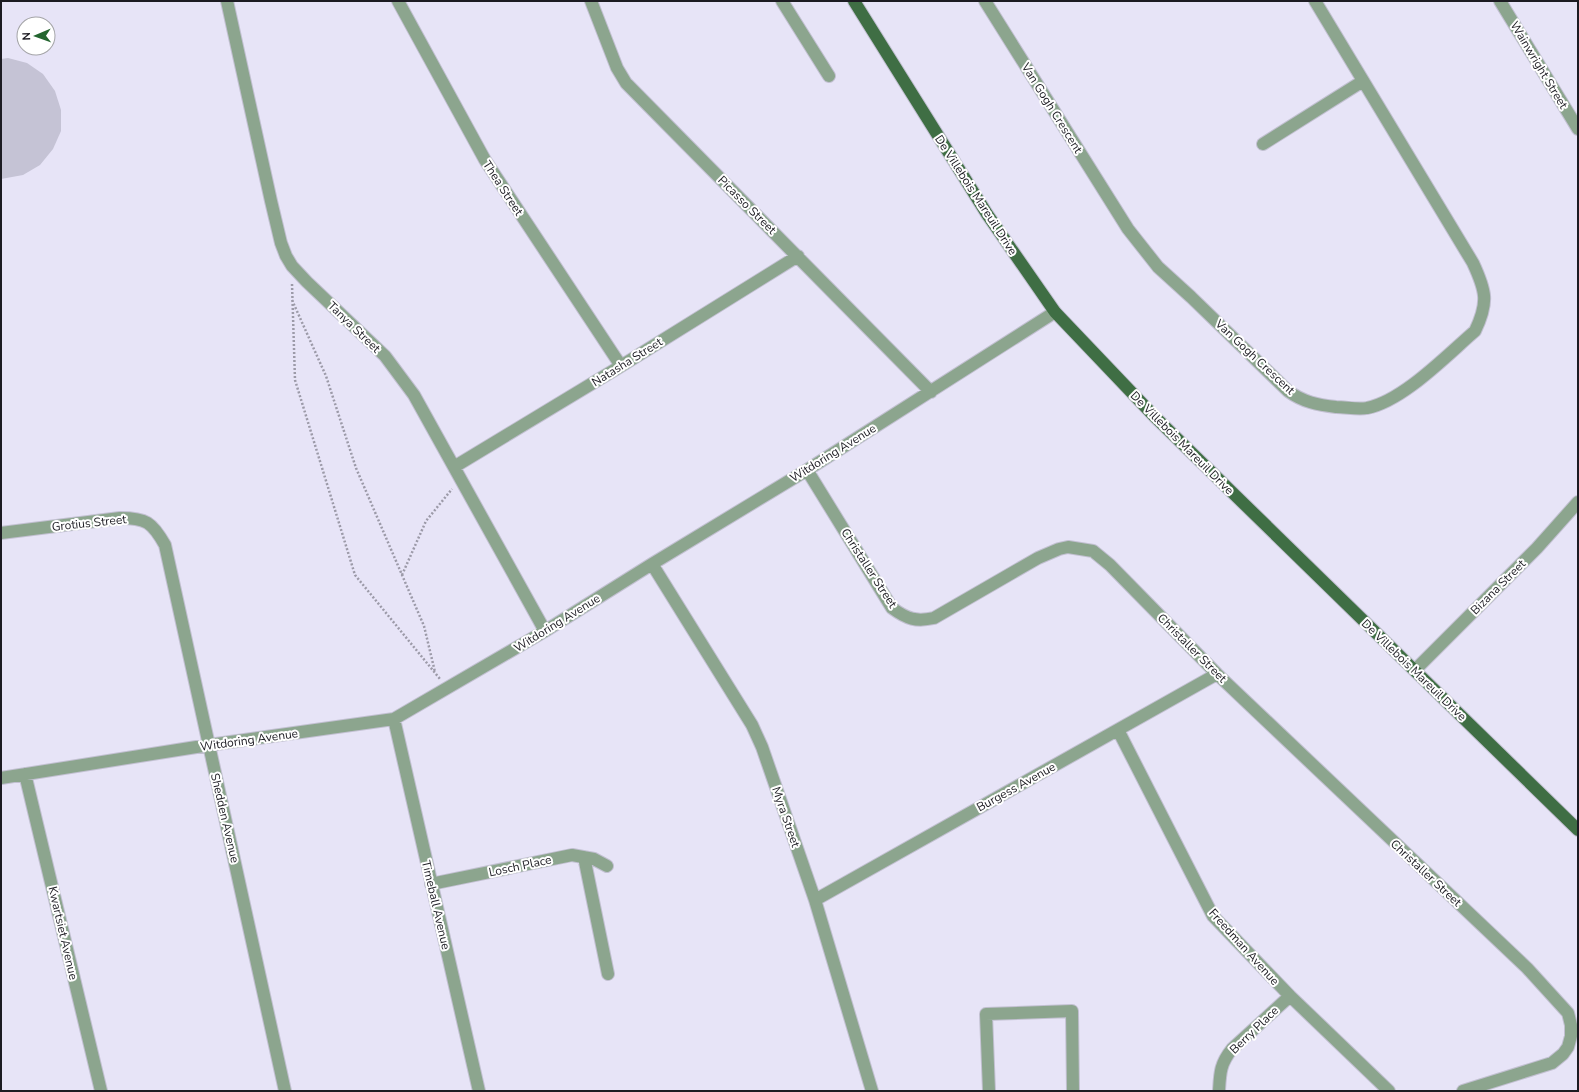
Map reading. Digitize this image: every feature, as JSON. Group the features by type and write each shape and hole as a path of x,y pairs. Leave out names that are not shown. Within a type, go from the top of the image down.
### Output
{"main road":[{"name":"De Villebois Mareuil Drive","path":"854,1 987,214 1055,312 1155,417 1578,830"}],"street":[{"name":"Tanya Street","path":"227,1 281,244 292,266 385,356 414,395 544,632"},
{"name":"Thea Street","path":"398,1 485,160 621,366"},
{"name":"Picasso Street","path":"591,1 617,68 626,83 931,392"},
{"path":"782,1 829,76"},
{"name":"Van Gogh Crescent","path":"985,1 1128,229 1158,267 1288,391 1311,403 1365,408 1386,403 1410,387 1475,331 1481,319 1485,300 1483,284 1473,263 1314,1"},
{"name":"Wainwright Street","path":"1500,1 1578,129"},
{"path":"1263,144 1363,81"},
{"name":"Natasha Street","path":"454,467 621,366 798,256"},
{"name":"Witdoring Avenue","path":"1,778 209,745 394,719 544,632 652,564 807,470 1055,312"},
{"name":"Christaller Street","path":"807,470 892,608 903,617 923,620 934,618 1038,558 1059,549 1068,547 1093,551 1110,565 1217,674 1527,968 1568,1013 1571,1025 1571,1036 1568,1047 1563,1054 1552,1063 1463,1091"},
{"name":"Bizana Street","path":"1415,670 1537,548 1578,502"},
{"name":"Grotius Street","path":"1,534 120,518 137,518 151,525 157,531 165,545"},
{"name":"Shedden Avenue","path":"165,545 285,1091"},
{"name":"Myra Street","path":"652,564 752,726 762,748 815,900 872,1091"},
{"name":"Burgess Avenue","path":"815,900 1217,674"},
{"name":"Timeball Avenue","path":"394,719 479,1091"},
{"name":"Freedman Avenue","path":"1118,730 1213,916 1290,996 1389,1091"},
{"name":"Kwartsiet Avenue","path":"26,774 101,1091"},
{"name":"Losch Place","path":"431,884 572,855 594,859 607,866"},
{"path":"584,857 608,974"},
{"name":"Berry Place","path":"1219,1091 1221,1068 1225,1058 1232,1049 1290,996"},
{"path":"989,1091 986,1014 1072,1011 1073,1091"}],"path":[{"path":"292,266 295,380 355,575 435,675 449,688"},
{"path":"292,299 326,376 356,468 424,626 435,675"},
{"path":"402,576 426,521 451,490 461,482"}],"building":[{"path":"8,58 27,63 43,74 55,91 61,110 61,131 53,149 40,165 23,175 1,179 1,59"}]}
